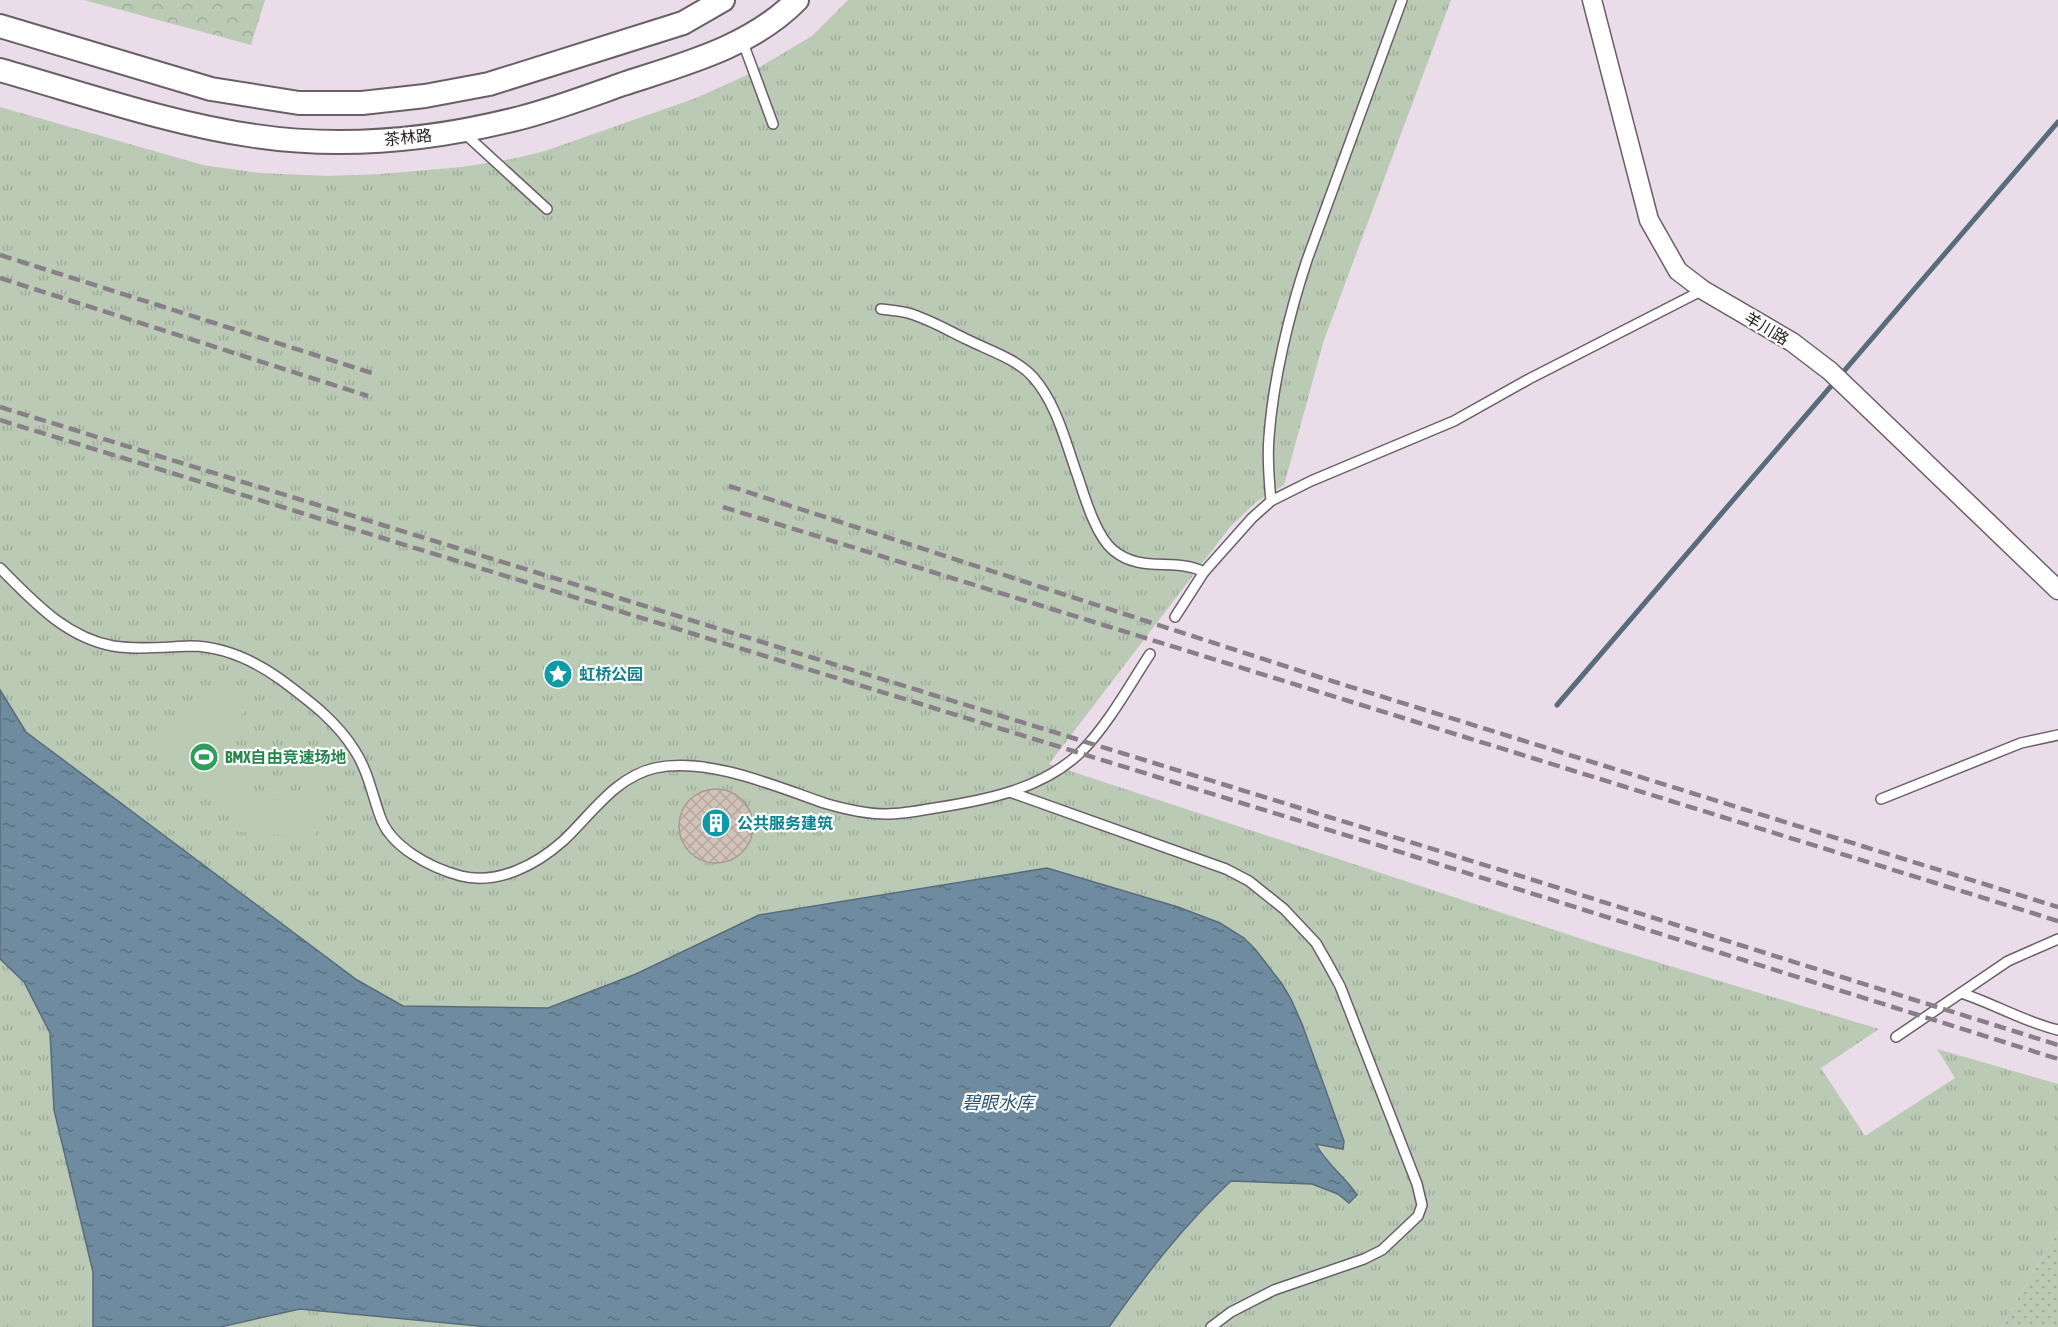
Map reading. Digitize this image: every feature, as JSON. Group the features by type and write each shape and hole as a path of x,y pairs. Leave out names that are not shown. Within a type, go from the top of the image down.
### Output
{"street":[{"path":"0,26 211,89 299,103 363,103 425,96 489,84 682,23 723,0"},
{"name":"茶林路","path":"0,70 196,125 255,136 318,141 387,141 461,131 533,114 699,59 751,36 797,0"},
{"name":"羊川路","path":"1592,0 1649,220 1678,271 1703,290 1792,342 1830,371 2058,590"}],"lane":[{"path":"1271,501 1269,436 1293,304 1310,251 1402,0"},
{"path":"742,40 773,124"},
{"path":"461,131 547,209"},
{"path":"1175,617 1204,572 1252,518 1271,501 1311,481 1454,420 1703,290"},
{"path":"881,309 908,313 938,324 1018,365 1033,376 1054,410 1102,537 1112,550 1126,559 1142,564 1189,566 1204,572"},
{"path":"0,568 58,624 84,636 111,645 134,648 194,646 223,650 248,659 277,677 314,705 342,732 357,753 388,834 424,860 451,873 467,877 485,878 507,874 531,864 561,843 612,792 634,776 652,769 684,766 723,772 761,781 838,807 882,814 961,804 1010,792 1048,776 1083,750 1098,732 1150,654"},
{"path":"1881,799 2012,747 2058,735"},
{"path":"1010,792 1226,869 1249,881 1284,909 1316,944 1340,986 1417,1184 1422,1205 1418,1216 1382,1250 1364,1259 1274,1290 1231,1312 1211,1327"},
{"path":"1896,1037 2008,961 2058,939"},
{"path":"1961,993 1988,1002 2034,1024 2058,1030"}],"green space":[{"path":"84,0 265,0 251,45"},
{"name":"虹桥公园","path":"848,0 1451,0 1324,340 1284,485 1256,502 1230,527 1049,764 1594,943 1879,1029 1821,1068 1865,1136 1955,1078 1937,1049 2058,1084 2058,1231 2001,1327 0,1327 0,107 203,165 260,173 328,176 462,167 545,151 696,98 745,76 812,36"},
{"name":"BMX自由竞速场地","path":"226,678 322,759 315,838 232,831 236,795 201,792 150,749 186,706 196,714","holes":["246,709 303,755 301,802 252,798 255,762 223,736"]},
{"path":"2058,1231 2058,1327 2001,1327"}],"water":[{"name":"碧眼水库","path":"0,690 26,732 357,980 403,1006 548,1008 636,974 759,915 1047,868 1178,907 1220,923 1244,938 1282,984 1302,1024 1344,1141 1343,1149 1316,1144 1357,1195 1349,1203 1338,1194 1312,1184 1231,1181 1166,1251 1109,1327 489,1327 300,1309 220,1327 93,1327 93,1272 54,1110 50,1033 24,982 0,959"}],"building":[{"name":"公共服务建筑","path":"716,789 737,795 747,805 753,826 747,847 737,857 716,863 695,857 685,847 679,826 685,805 695,795"}],"waterway":[{"path":"1557,705 2058,122"}],"railway":[{"path":"0,255 375,374"},
{"path":"0,278 368,396"},
{"path":"0,407 1543,883 2058,1045"},
{"path":"0,420 1381,846 2058,1059"},
{"path":"729,486 1319,677 2058,907"},
{"path":"723,507 2058,921"}],"place":[{"name":"虹桥公园","path":"558,674"},
{"name":"BMX自由竞速场地","path":"204,757"},
{"name":"公共服务建筑","path":"716,823"}]}
